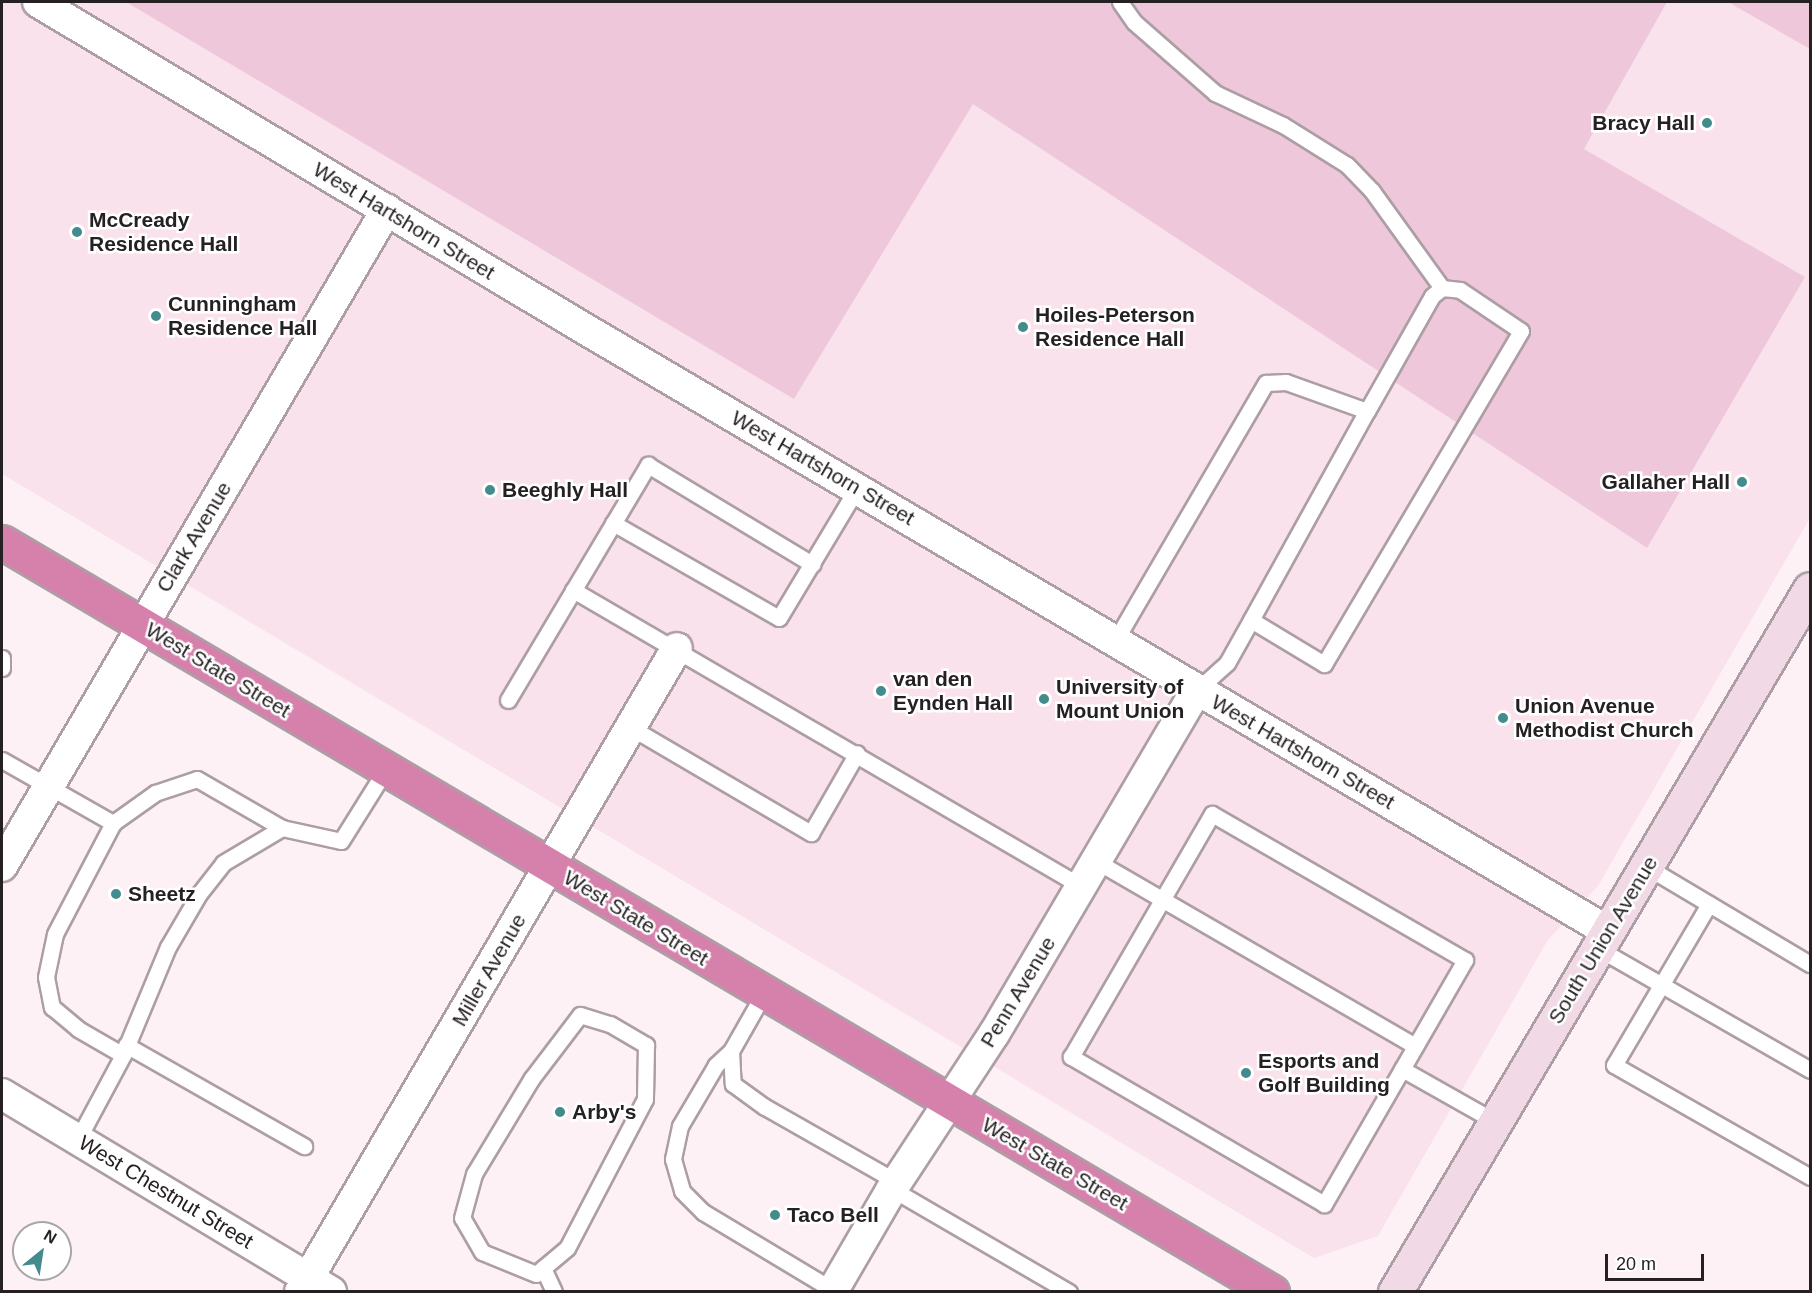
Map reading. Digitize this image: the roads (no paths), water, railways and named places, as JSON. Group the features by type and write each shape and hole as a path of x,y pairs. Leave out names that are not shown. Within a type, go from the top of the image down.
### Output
{"highway":[{"name":"West State Street","path":"2,542 1272,1292"}],"main road":[{"name":"South Union Avenue","path":"1395,1292 1810,588"}],"street":[{"name":"West Hartshorn Street","path":"38,2 1197,690 1604,940"},
{"name":"Clark Avenue","path":"2,866 387,208"},
{"name":"Miller Avenue","path":"313,1287 549,867 677,648"},
{"name":"Penn Avenue","path":"832,1291 894,1186 950,1102 1197,690"},
{"name":"West Chestnut Street","path":"2,1094 78,1139 313,1287"}],"lane":[{"path":"1120,2 1134,22 1215,93 1283,125 1347,165 1379,200 1442,288"},
{"path":"1197,690 1227,663 1367,411 1432,296 1442,288 1461,290 1521,331 1324,664 1251,620"},
{"path":"1115,641 1266,383 1286,382 1367,411"},
{"path":"508,700 648,465 812,564"},
{"path":"613,523 779,618 857,488"},
{"path":"573,590 857,753 1089,873 1162,900 1415,1046"},
{"path":"2,658 2,668"},
{"path":"630,727 811,833 857,753"},
{"path":"2,760 113,824"},
{"path":"304,1146 124,1050 78,1029 52,1007 45,977 55,934 113,824 155,794 197,779 282,828 341,841 386,769"},
{"path":"1212,814 1465,960 1415,1046 1324,1204 1071,1057 1212,814"},
{"path":"78,1139 124,1050 168,947 199,894 223,863 282,828"},
{"path":"1647,867 1810,964"},
{"path":"1709,904 1614,1065 1810,1177"},
{"path":"1604,940 1661,984 1810,1070"},
{"path":"764,993 731,1051 717,1065 680,1126 673,1159 682,1191 703,1212 832,1291"},
{"path":"580,1015 610,1024 646,1045 645,1099 567,1248 543,1268 536,1274 482,1252 462,1218 474,1174 532,1078 580,1015"},
{"path":"731,1051 733,1084 765,1107 1069,1292"},
{"path":"1401,1069 1496,1122"},
{"path":"543,1268 554,1292"}],"place":[{"name":"Bracy Hall","path":"1707,123"},
{"name":"McCready Residence Hall","path":"77,232"},
{"name":"Cunningham Residence Hall","path":"156,316"},
{"name":"Hoiles-Peterson Residence Hall","path":"1023,327"},
{"name":"Gallaher Hall","path":"1742,482"},
{"name":"Beeghly Hall","path":"490,490"},
{"name":"van den Eynden Hall","path":"881,691"},
{"name":"University of Mount Union","path":"1044,699"},
{"name":"Union Avenue Methodist Church","path":"1503,718"},
{"name":"Sheetz","path":"116,894"},
{"name":"Esports and Golf Building","path":"1246,1073"},
{"name":"Arby's","path":"560,1112"},
{"name":"Taco Bell","path":"775,1215"}]}
